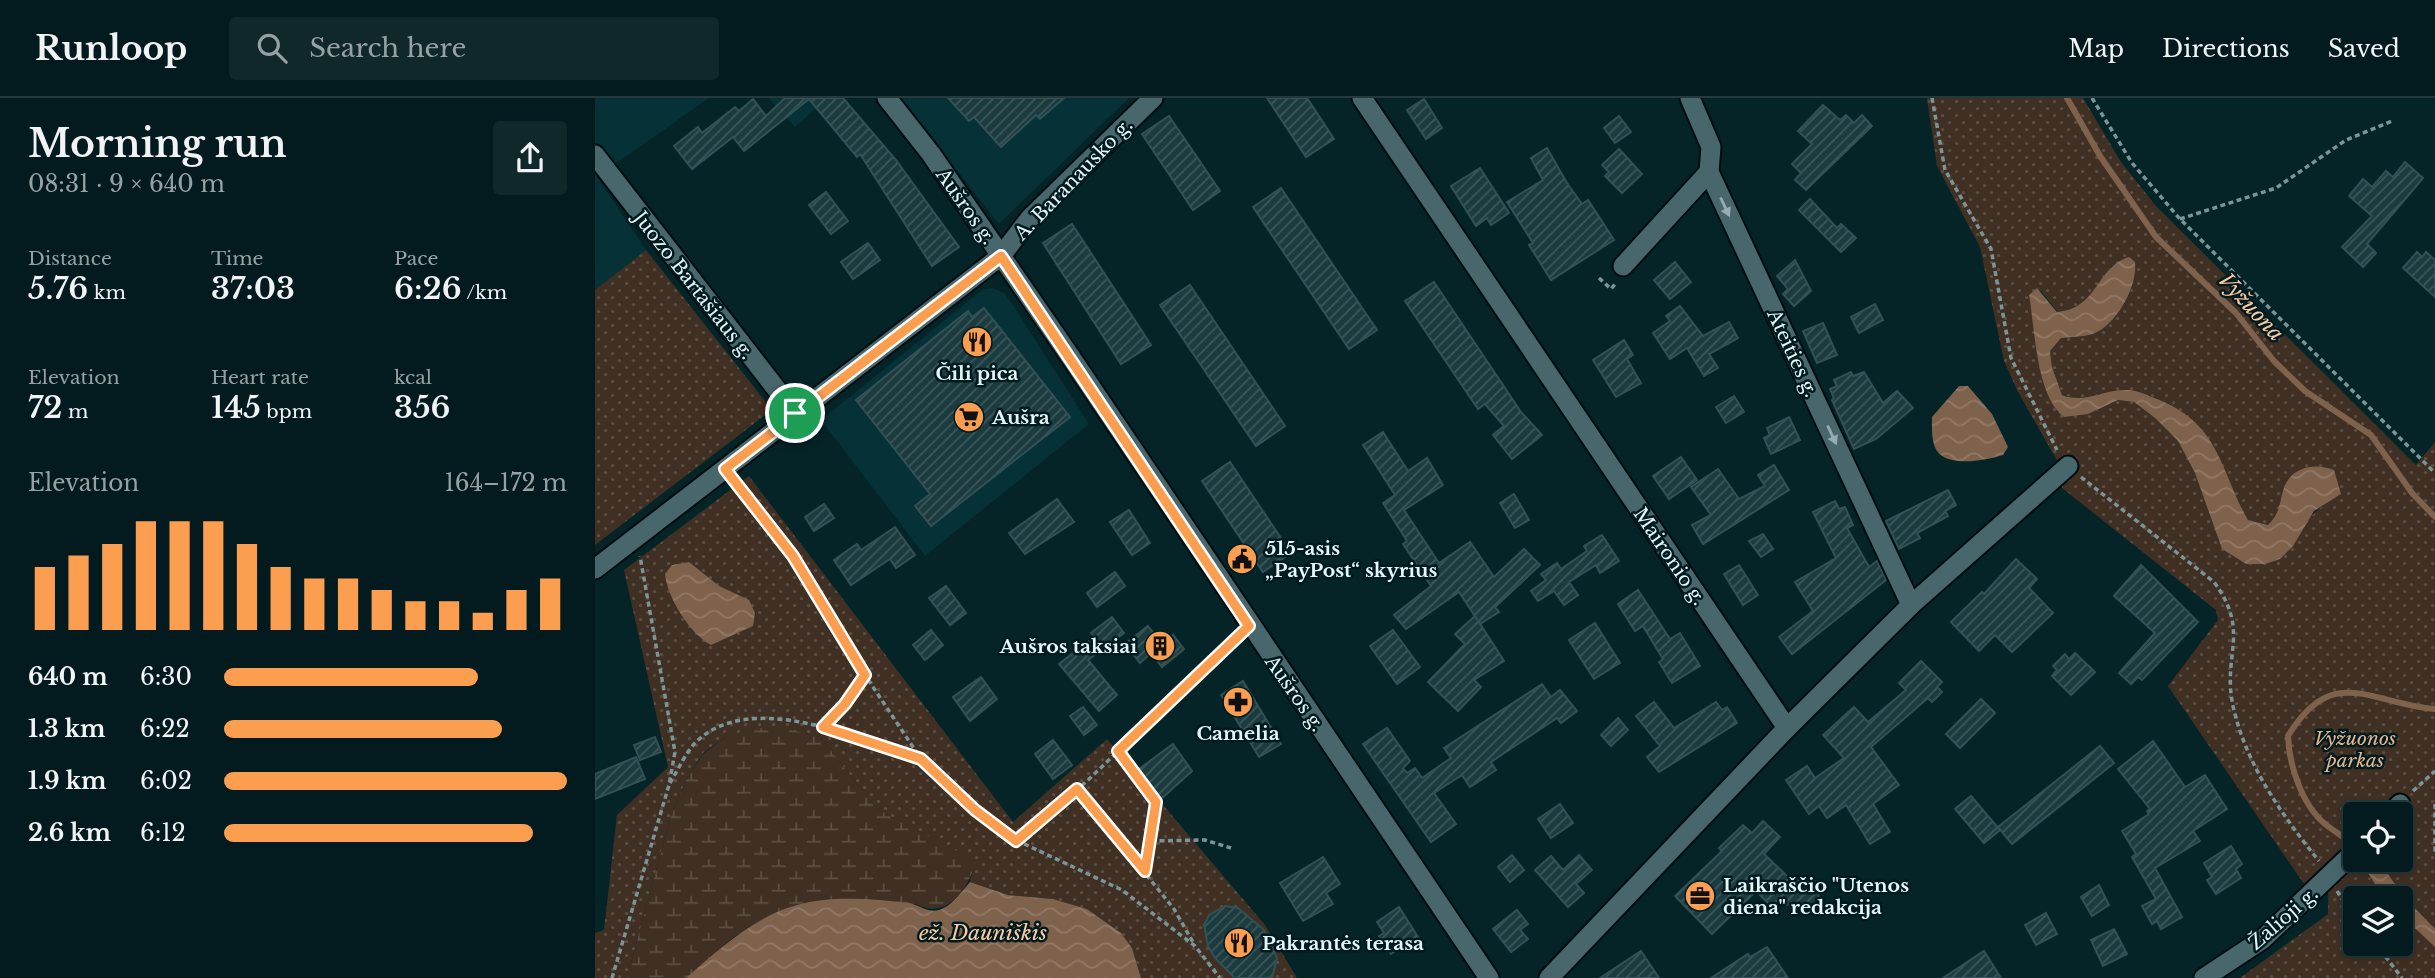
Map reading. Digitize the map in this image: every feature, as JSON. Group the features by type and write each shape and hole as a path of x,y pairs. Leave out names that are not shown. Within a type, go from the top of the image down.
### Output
{"street":[{"name":"Aušros g.","path":"887,98 931,154 1001,256 1489,978"},
{"name":"A. Baranausko g.","path":"595,569 1001,256 1030,218 1153,98"},
{"name":"Maironio g.","path":"1362,98 1787,728"},
{"name":"Ateities g.","path":"1690,98 1711,147 1709,172 1911,605"},
{"name":"Juozo Bartašiaus g.","path":"595,155 795,413"},
{"path":"1623,266 1709,172"},
{"path":"1549,978 1787,728 1911,605 2068,466"},
{"name":"Žalioji g.","path":"2204,978 2263,939 2343,863"}],"path":[{"path":"1932,98 1945,170 1991,249 2011,358 2054,446 2068,466 2098,493 2214,582 2227,600 2235,631 2230,683 2244,742 2269,794 2330,876 2343,902"},
{"path":"2092,98 2132,163 2181,219 2435,473"},
{"path":"2181,219 2276,188 2346,140 2392,121"},
{"path":"1599,278 1611,289"},
{"path":"725,469 793,556 865,675 921,759 975,810 1016,841 1122,890 1195,946"},
{"path":"612,978 669,785 675,752 637,536"},
{"path":"1016,841 1077,789 1249,626"},
{"path":"823,727 845,704 865,675"},
{"path":"669,785 696,741 728,723 771,717 823,727 921,759"},
{"path":"1118,751 1156,802 1145,871"},
{"path":"2403,802 2435,771"},
{"path":"1077,789 1174,909 1195,946 1220,978"},
{"path":"2435,804 2435,855"},
{"path":"1151,841 1205,841 1231,848"},
{"path":"2385,956 2402,978"}],"shaded area":[{"path":"595,98 709,98 597,177 646,250 595,290"},
{"path":"768,98 828,98 795,127"},
{"path":"900,98 1129,98 999,224"},
{"name":"Aušra","path":"993,288 1004,293 1013,305 1089,424 925,556 821,420 983,289"}],"green space":[{"name":"Vyžuonos parkas","path":"1927,98 2083,98 2121,162 2156,206 2416,465 2435,442 2435,978 2240,978 2328,914 2329,868 2304,884 2168,686 2218,620 2216,610 2062,488 2059,464 2017,390 2004,361 1980,247 1937,166","holes":["2135,262 2135,272 2124,304 2110,322 2093,334 2060,338 2050,351 2052,367 2062,395 2084,400 2099,394 2168,403 2232,490 2248,520 2268,525 2278,516 2340,494 2310,517 2265,564 2246,564 2222,549 2195,473 2178,441 2134,402 2118,400 2088,414 2057,412 2029,295 2041,291 2058,312 2068,310 2083,302 2112,266"]},
{"path":"646,250 772,410 595,545 595,290"},
{"path":"749,476 1013,822 1107,739 1265,925 1297,978 1141,978 1132,948 1121,933 1087,909 1053,899 1008,895 970,882 975,861 877,809 821,738 727,736 704,752 686,780 671,815 627,978 595,978 595,933 604,930 617,815 668,767 624,570"},
{"path":"757,728 792,730 821,738 877,809 976,861 968,881 955,899 937,908 916,904 796,905 734,937 686,978 627,978 671,815 686,780 704,753 727,736"}],"water":[{"path":"2129,257 2135,262 2135,272 2129,293 2118,314 2093,334 2061,338 2050,351 2052,367 2062,395 2078,398 2133,390 2178,409 2194,421 2215,449 2248,520 2268,525 2279,508 2288,480 2298,471 2315,467 2334,470 2341,494 2314,511 2293,546 2280,559 2265,564 2246,564 2222,549 2195,473 2178,441 2134,402 2118,400 2088,414 2064,417 2048,394 2038,360 2029,295 2037,288 2057,312 2071,309 2089,296 2109,270"},
{"path":"1959,386 1968,386 1992,414 2008,447 2003,455 1959,461 1950,460 1937,451 1933,439 1932,417"},
{"path":"689,562 719,586 749,600 755,613 753,626 711,645 695,632 675,604 665,574 672,565"},
{"path":"2367,872 2386,872 2396,886 2376,886"},
{"name":"ež. Dauniškis","path":"970,882 1008,895 1053,899 1087,909 1121,933 1132,948 1141,978 686,978 738,935 781,910 810,902 853,899 909,903 935,911 948,906"},
{"path":"2413,906 2435,929 2435,947 2413,926"}],"building":[{"path":"785,98 843,98 896,160 959,247 932,266 860,154 857,157 809,99 744,151 733,137 692,169 674,146 698,127 702,133 735,107 739,111 753,99 766,116"},
{"path":"948,98 1064,98 1040,119 1036,115 1001,147 974,117 969,121"},
{"path":"1267,98 1307,98 1334,139 1306,157"},
{"path":"1424,99 1442,128 1426,139 1407,110"},
{"path":"1823,105 1840,120 1846,115 1854,123 1862,115 1872,126 1806,190 1795,180 1801,173 1792,164 1812,144 1798,131"},
{"path":"1169,116 1220,191 1193,210 1142,134"},
{"path":"1619,116 1631,132 1615,143 1604,128"},
{"path":"1547,148 1582,204 1588,200 1614,240 1551,280 1529,245 1533,243 1507,202 1543,180 1531,158"},
{"path":"1619,149 1642,174 1622,193 1605,176 1609,172 1602,165"},
{"path":"2405,162 2423,178 2367,244 2376,253 2363,267 2342,247 2372,216 2349,196 2363,179 2372,187 2386,171 2393,177"},
{"path":"1480,168 1509,213 1491,225 1487,218 1476,226 1451,186"},
{"path":"1281,188 1377,330 1349,349 1253,207"},
{"path":"826,192 848,221 831,234 809,205"},
{"path":"1810,199 1837,228 1841,224 1856,238 1841,252 1799,210"},
{"path":"1072,224 1151,345 1121,364 1043,243"},
{"path":"868,243 880,260 853,279 841,262"},
{"path":"2417,252 2422,257 2426,252 2435,260 2435,297 2403,268"},
{"path":"1795,260 1811,291 1794,306 1783,294 1788,289 1777,276"},
{"path":"1675,262 1691,282 1670,299 1654,280"},
{"path":"1434,282 1521,412 1542,435 1512,459 1493,435 1504,426 1485,404 1478,409 1405,301"},
{"path":"1190,285 1285,426 1256,446 1160,305"},
{"path":"1875,304 1883,320 1859,333 1851,317"},
{"path":"1680,306 1703,336 1729,322 1738,338 1709,354 1718,368 1704,376 1687,348 1670,359 1653,333 1670,321 1666,316"},
{"name":"Aušra","path":"984,308 1070,417 931,526 915,506 930,494 856,400 968,311 972,317"},
{"path":"1823,323 1837,355 1817,363 1803,331"},
{"path":"1624,340 1633,355 1627,359 1641,383 1616,397 1593,360"},
{"path":"1851,372 1853,376 1864,372 1883,403 1897,391 1913,408 1876,439 1854,449 1832,400 1834,398 1830,389 1837,386 1834,380"},
{"path":"1734,396 1744,412 1726,423 1716,407"},
{"path":"1789,417 1800,440 1771,454 1764,438 1770,435 1767,428"},
{"path":"1383,432 1408,471 1427,458 1443,485 1404,510 1439,563 1470,542 1494,577 1524,549 1540,565 1495,607 1499,612 1480,624 1459,592 1406,629 1394,615 1431,586 1403,544 1407,541 1383,503 1395,495 1363,445"},
{"path":"1681,457 1697,480 1669,499 1653,476"},
{"path":"1230,462 1291,553 1263,572 1202,481"},
{"path":"1774,465 1789,490 1703,544 1692,525 1711,515 1691,487 1718,469 1739,499 1765,486 1758,475"},
{"path":"1948,490 1956,505 1945,511 1948,516 1917,533 1920,538 1899,549 1886,521"},
{"path":"1514,494 1529,520 1515,528 1500,503"},
{"path":"1057,499 1074,522 1025,554 1009,533"},
{"path":"1835,501 1839,509 1845,507 1853,525 1847,528 1869,567 1877,561 1886,580 1792,654 1779,637 1813,611 1795,582 1836,558 1813,512"},
{"path":"824,504 834,518 814,531 805,517"},
{"path":"1129,510 1150,543 1132,555 1110,522"},
{"path":"895,527 915,555 896,568 890,559 851,585 834,560 857,544 861,550"},
{"path":"1763,534 1773,549 1761,557 1749,541"},
{"path":"1602,535 1619,561 1600,573 1596,565 1569,582 1578,595 1564,605 1554,591 1538,601 1531,591 1546,580 1541,574 1557,563 1561,569 1587,551 1584,546"},
{"path":"2016,559 2037,579 2029,588 2053,613 2012,652 1995,635 1979,651 1951,622 1982,592 1984,594"},
{"path":"1739,565 1758,595 1743,605 1724,574"},
{"path":"2141,565 2198,622 2142,680 2138,677 2131,684 2119,673 2155,633 2114,596"},
{"path":"1115,572 1125,586 1097,607 1087,593"},
{"path":"946,586 966,613 950,625 929,598"},
{"path":"1638,590 1670,639 1680,633 1700,666 1672,683 1659,662 1663,659 1643,626 1635,631 1618,604"},
{"path":"1475,616 1504,661 1474,680 1481,687 1458,711 1428,682 1465,644 1455,634"},
{"path":"1112,617 1124,633 1088,660 1117,695 1099,711 1059,664 1094,637 1091,633"},
{"path":"1595,623 1620,663 1594,679 1569,640"},
{"name":"Aušros taksiai","path":"1148,626 1162,644 1173,635 1184,649 1162,667 1151,653 1140,663 1125,644"},
{"path":"931,630 943,645 925,660 913,645"},
{"path":"1393,630 1420,667 1397,684 1370,646"},
{"path":"2075,653 2095,672 2071,695 2052,676 2057,670 2053,666 2065,654 2069,659"},
{"path":"1921,661 1942,682 1937,687 1942,692 1932,702 1928,698 1871,747 1899,785 1873,804 1890,832 1870,844 1846,805 1827,818 1819,806 1809,814 1786,780 1807,766 1815,778 1844,758 1823,735 1854,707 1868,722 1906,690 1899,683"},
{"path":"981,677 997,699 970,721 953,697"},
{"path":"1243,681 1281,744 1259,757 1221,695"},
{"path":"1542,684 1551,697 1560,690 1577,711 1561,723 1557,718 1491,762 1496,770 1470,787 1462,775 1434,793 1456,824 1431,842 1363,744 1387,728 1410,761 1403,768 1407,773 1415,768 1422,778 1451,758 1444,748"},
{"path":"1981,699 1995,713 1960,748 1946,734"},
{"path":"1654,702 1674,728 1716,702 1722,710 1727,707 1737,723 1659,772 1647,757 1660,746 1636,716"},
{"path":"1083,707 1097,725 1084,735 1070,716"},
{"path":"1618,718 1628,730 1611,746 1601,735"},
{"path":"655,737 661,752 640,760 634,745"},
{"path":"1053,740 1072,765 1053,779 1035,754"},
{"path":"2153,741 2185,787 2205,775 2227,809 2193,831 2200,841 2155,868 2182,917 2161,929 2157,921 2152,924 2142,906 2156,899 2132,857 2136,854 2122,831 2149,814 2147,811 2150,809 2118,769"},
{"path":"1173,744 1192,771 1161,799 1139,769"},
{"path":"2100,746 2114,763 2012,844 1998,827"},
{"path":"636,757 645,779 595,799 595,774"},
{"path":"1971,796 2000,830 1984,843 1955,809"},
{"path":"1560,804 1573,823 1551,838 1538,819"},
{"path":"1763,821 1780,837 1764,854 1791,880 1819,882 1818,907 1777,904 1773,908 1756,891 1712,934 1675,896 1722,851 1719,848 1743,825 1752,833"},
{"path":"2231,846 2242,864 2236,869 2241,878 2216,894 2207,880 2212,877 2204,863"},
{"path":"1512,855 1524,870 1510,882 1498,867"},
{"path":"1579,855 1592,870 1576,884 1584,893 1568,907 1535,870 1551,856 1563,870"},
{"path":"1323,857 1340,884 1326,893 1333,904 1303,921 1280,883"},
{"path":"2099,885 2109,905 2092,916 2081,897"},
{"name":"Pakrantės terasa","path":"1225,906 1238,908 1264,930 1277,958 1272,978 1235,978 1215,958 1208,946 1204,925 1209,915"},
{"path":"1399,907 1418,937 1391,954 1379,936 1384,933 1377,922"},
{"path":"1517,910 1528,924 1520,930 1528,939 1511,952 1493,929"},
{"path":"2046,913 2057,934 2036,945 2025,925"},
{"path":"2114,929 2127,954 2103,966 2091,940"},
{"path":"1767,947 1788,978 1711,978 1748,954 1750,957"},
{"path":"1641,951 1659,978 1600,978"},
{"path":"1984,951 2001,978 1943,978"}],"waterway":[{"name":"Vyžuona","path":"2067,98 2100,156 2156,237 2236,313 2274,361 2305,391 2371,435 2412,493 2435,517"},
{"name":"Vyžuona","path":"2343,837 2317,816 2303,795 2294,772 2288,736 2305,713 2321,700 2337,694 2354,693 2435,709"}],"place":[{"name":"Čili pica","path":"977,342"},
{"name":"Aušra","path":"969,417"},
{"name":"515-asis „PayPost“ skyrius","path":"1242,559"},
{"name":"Aušros taksiai","path":"1160,646"},
{"name":"Camelia","path":"1238,702"},
{"name":"Laikraščio \"Utenos diena\" redakcija","path":"1700,896"},
{"name":"Pakrantės terasa","path":"1239,943"}],"route":[{"path":"1001,256 1249,626 1118,751 1156,802 1145,871 1077,789 1016,841 975,810 921,759 823,727 845,704 865,675 793,556 725,469 795,413 1001,256"}]}
